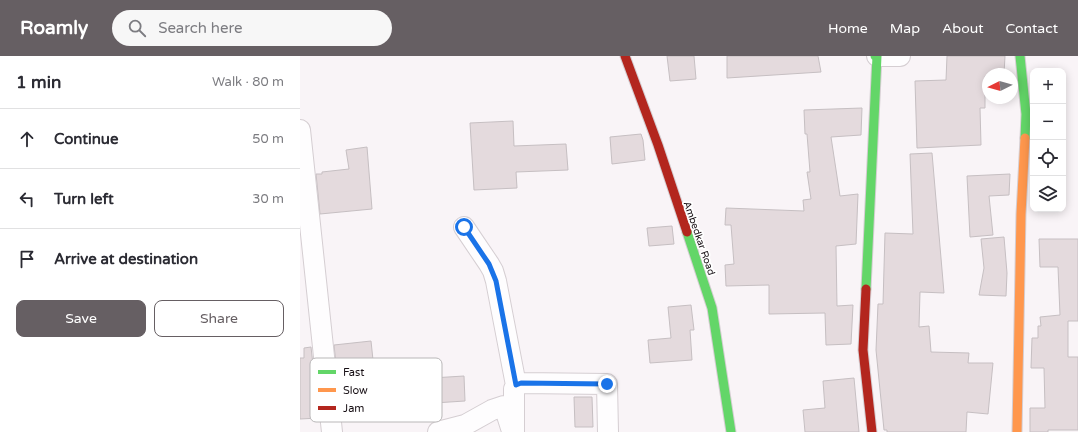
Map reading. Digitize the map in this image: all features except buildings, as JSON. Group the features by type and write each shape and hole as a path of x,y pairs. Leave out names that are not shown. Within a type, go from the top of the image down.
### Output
{"street":[{"name":"Ambedkar Road","path":"625,56 658,145 712,308 731,432"},
{"path":"872,432 863,350 876,56 900,56"},
{"path":"1018,432 1021,214 1026,114 1020,56"},
{"path":"300,130 324,358"},
{"path":"464,227 493,271 496,281 516,385 514,389 513,432"},
{"path":"516,385 521,383 607,384 608,432"},
{"path":"438,432 465,425 492,410 504,406 513,432"},
{"path":"331,422 332,432"}],"traffic: fast":[{"path":"866,289 877,56 875,56"},
{"path":"1020,56 1026,114 1025,138"},
{"path":"687,232 712,308 731,432"}],"traffic: slow":[{"path":"1017,432 1021,214 1025,138"}],"traffic: jam":[{"path":"625,56 658,145 687,232"},
{"path":"866,289 863,350 872,432"}],"route":[{"path":"464,227 493,271 516,385 521,383 607,384"}]}
